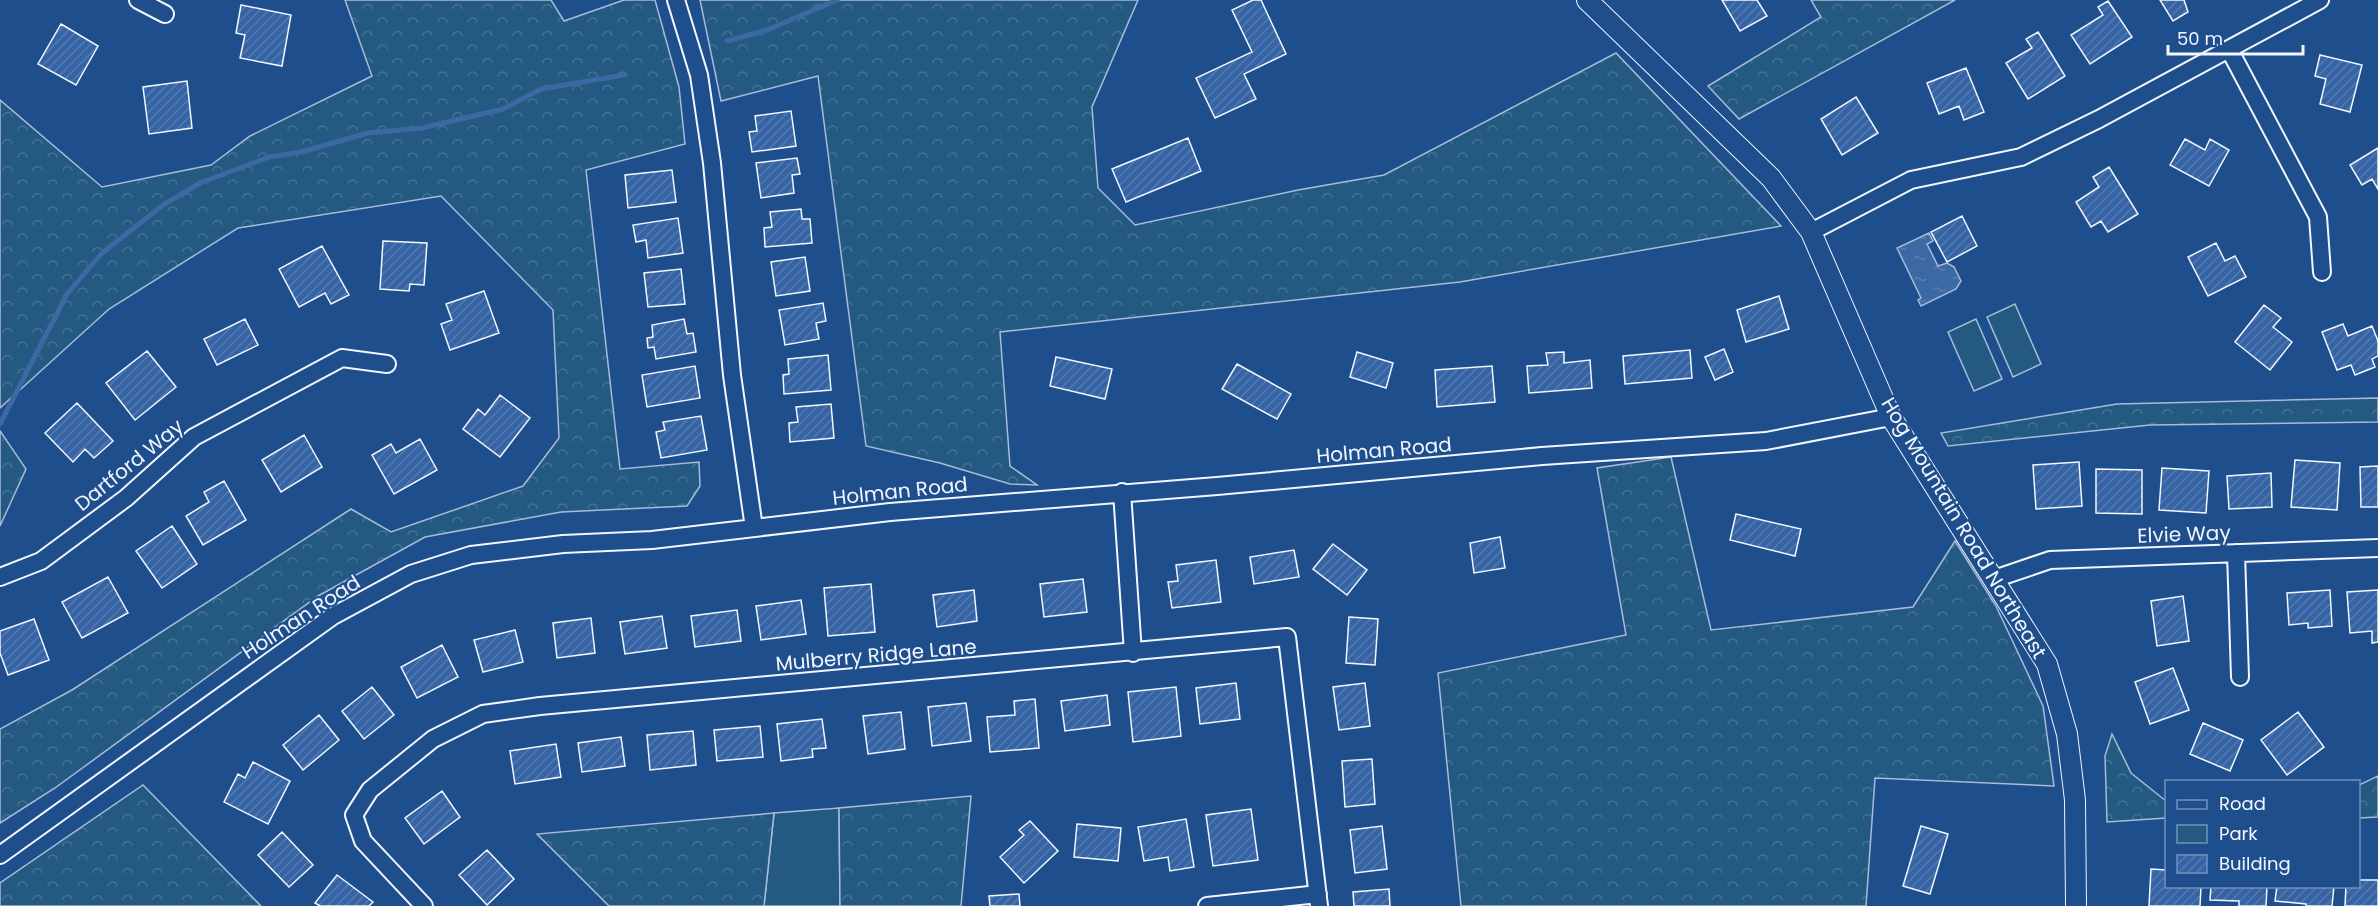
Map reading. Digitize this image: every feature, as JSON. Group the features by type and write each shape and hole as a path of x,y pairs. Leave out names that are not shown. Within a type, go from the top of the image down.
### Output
{"street":[{"path":"138,0 165,14"},
{"path":"676,0 701,86 712,163 732,375 754,528"},
{"name":"Hog Mountain Road Northeast","path":"1587,0 1772,178 1811,232 1892,417 2046,664 2067,734 2075,800 2076,906"},
{"path":"1811,232 1911,180 2021,157 2320,0"},
{"path":"2229,49 2318,217 2322,272"},
{"name":"Dartford Way","path":"0,577 41,561 126,498 194,437 342,358 387,364"},
{"name":"Holman Road","path":"0,855 333,616 411,574 471,555 563,544 652,540 890,512 1542,456 1766,441 1892,417"},
{"path":"1122,492 1133,653"},
{"name":"Elvie Way","path":"1994,579 2050,560 2378,548"},
{"path":"2236,553 2240,677"},
{"name":"Mulberry Ridge Lane","path":"424,906 363,841 354,815 370,790 433,739 483,714 564,704 1287,637 1318,900"},
{"path":"1207,906 1318,900"}],"green space":[{"path":"345,0 551,0 564,21 624,0 655,0 679,87 685,144 586,170 620,469 699,462 700,486 687,506 561,512 425,537 318,596 55,788 0,823 0,729 72,690 351,509 391,532 523,486 559,438 553,310 441,196 238,228 109,309 0,408 0,100 102,187 211,165 250,136 372,76"},
{"path":"700,0 1138,0 1092,107 1098,188 1135,225 1298,190 1384,175 1616,53 1781,226 1460,282 1000,332 1010,466 1037,485 1010,484 940,463 866,446 818,76 721,101"},
{"path":"1811,0 1955,0 1739,119 1708,86 1821,17"},
{"path":"2015,304 2041,364 2013,377 1987,317"},
{"path":"1976,319 2002,379 1974,391 1948,332"},
{"path":"2378,398 2378,422 2150,425 1948,446 1941,433 2117,404"},
{"path":"0,431 26,469 0,526"},
{"path":"1671,457 1711,630 1913,607 1955,541 1996,606 2043,706 2054,786 1875,778 1866,906 1461,906 1438,673 1626,635 1597,468"},
{"path":"2112,734 2131,773 2165,800 2165,818 2107,822 2105,756"},
{"path":"2378,776 2378,817 2360,818 2360,785"},
{"path":"143,785 261,906 0,906 0,883"},
{"path":"971,796 961,906 840,906 839,808"},
{"path":"839,808 840,906 764,906 774,813"},
{"path":"774,813 764,906 609,906 537,834"}],"water":[{"path":"1929,233 1933,241 1927,244 1938,266 1947,263 1954,267 1961,281 1956,289 1921,306 1918,300 1921,298 1897,248"}],"building":[{"path":"1253,0 1261,0 1286,54 1244,74 1256,99 1215,118 1196,78 1252,52 1232,10"},
{"path":"1722,0 1757,0 1767,16 1740,31"},
{"path":"2160,0 2184,0 2188,12 2173,21"},
{"path":"2108,1 2132,37 2090,64 2071,35 2103,15 2098,7"},
{"path":"241,5 291,15 282,66 240,58 245,35 236,33"},
{"path":"61,24 98,46 76,85 38,64"},
{"path":"2038,32 2065,76 2028,99 2006,63 2032,48 2026,39"},
{"path":"2320,55 2362,65 2350,112 2320,104 2326,79 2315,76"},
{"path":"1966,68 1984,112 1964,120 1959,106 1939,114 1927,83"},
{"path":"187,81 192,128 149,134 143,87"},
{"path":"1856,97 1878,133 1842,155 1821,119"},
{"path":"791,111 796,146 752,152 749,132 757,131 755,116"},
{"path":"1188,138 1201,171 1126,202 1112,169"},
{"path":"2185,139 2205,150 2210,139 2229,150 2209,186 2170,165"},
{"path":"2378,148 2378,189 2372,179 2362,185 2350,165"},
{"path":"797,158 800,174 792,175 794,193 761,198 756,163"},
{"path":"2109,167 2138,214 2108,232 2101,221 2091,227 2076,202 2099,187 2093,177"},
{"path":"672,170 676,202 628,208 625,175"},
{"path":"801,209 802,219 810,219 812,243 765,247 764,228 772,227 770,212"},
{"path":"1962,216 1977,246 1947,262 1931,232"},
{"path":"678,218 683,253 648,258 646,240 636,242 633,225"},
{"path":"383,241 427,243 424,285 410,284 409,291 380,289"},
{"path":"2216,243 2225,261 2235,256 2246,277 2208,296 2188,257"},
{"path":"322,246 349,295 331,304 325,293 299,307 279,269"},
{"path":"805,257 810,291 776,296 771,262"},
{"path":"681,269 685,304 648,307 644,273"},
{"path":"484,291 499,333 450,350 441,324 452,320 446,304"},
{"path":"1779,296 1789,329 1746,342 1737,310"},
{"path":"823,303 826,321 816,323 819,339 785,345 779,310"},
{"path":"2264,305 2281,318 2273,327 2292,342 2270,370 2235,342"},
{"path":"245,319 258,345 217,365 204,339"},
{"path":"684,319 687,334 693,333 696,352 656,359 654,347 648,348 647,338 653,337 652,325"},
{"path":"2343,324 2348,336 2372,326 2378,341 2378,356 2372,359 2375,367 2355,375 2351,365 2337,370 2322,332"},
{"path":"1724,349 1733,372 1715,380 1705,357"},
{"path":"1690,350 1692,378 1625,384 1623,356"},
{"path":"147,351 176,387 135,420 106,383"},
{"path":"1357,352 1393,363 1386,388 1350,377"},
{"path":"1564,352 1564,363 1590,360 1592,388 1529,393 1527,366 1548,365 1546,353"},
{"path":"828,355 831,390 784,394 783,375 789,374 788,359"},
{"path":"1056,357 1112,369 1105,399 1050,386"},
{"path":"1237,364 1291,394 1277,419 1222,389"},
{"path":"695,366 700,398 647,407 642,375"},
{"path":"1492,366 1495,402 1437,407 1435,370"},
{"path":"500,395 530,418 500,457 463,429 478,409 485,415"},
{"path":"77,403 113,441 94,458 85,449 73,462 45,433"},
{"path":"831,404 834,438 790,442 789,423 798,422 796,407"},
{"path":"701,416 707,450 661,458 656,432 665,430 663,422"},
{"path":"304,435 322,467 281,492 262,460"},
{"path":"420,439 437,470 394,494 372,455 391,444 396,453"},
{"path":"2295,460 2340,463 2337,510 2291,507"},
{"path":"2079,462 2082,506 2036,509 2033,465"},
{"path":"2378,466 2378,507 2361,507 2360,467"},
{"path":"2162,468 2209,471 2206,513 2159,510"},
{"path":"2096,469 2142,470 2142,514 2096,513"},
{"path":"2271,473 2272,507 2229,509 2227,476"},
{"path":"224,481 246,520 203,545 186,516 209,502 204,492"},
{"path":"1736,514 1801,529 1795,556 1730,540"},
{"path":"172,526 197,564 162,588 136,551"},
{"path":"1500,537 1505,568 1474,573 1470,543"},
{"path":"1333,544 1367,570 1347,595 1313,569"},
{"path":"1294,550 1299,577 1254,584 1250,557"},
{"path":"1216,560 1221,602 1172,608 1168,582 1178,581 1176,565"},
{"path":"108,577 128,613 82,638 62,602"},
{"path":"1083,579 1087,612 1044,617 1040,584"},
{"path":"871,584 875,632 828,636 824,588"},
{"path":"974,590 977,621 937,627 933,595"},
{"path":"2330,590 2332,626 2308,628 2308,623 2289,625 2287,593"},
{"path":"2378,590 2378,642 2372,643 2372,631 2350,633 2347,592"},
{"path":"2183,596 2189,641 2157,646 2151,601"},
{"path":"801,600 806,634 761,640 756,606"},
{"path":"737,610 741,641 695,647 691,616"},
{"path":"662,616 667,648 625,654 620,622"},
{"path":"1349,617 1378,619 1375,665 1346,663"},
{"path":"591,618 595,653 557,658 553,623"},
{"path":"34,619 49,660 8,675 0,653 0,631"},
{"path":"515,630 523,662 483,672 474,640"},
{"path":"442,645 458,677 417,698 401,667"},
{"path":"2173,668 2189,710 2150,724 2135,682"},
{"path":"1236,683 1240,719 1200,724 1196,688"},
{"path":"1365,683 1370,726 1339,730 1333,687"},
{"path":"372,687 394,715 364,739 342,711"},
{"path":"1176,687 1181,736 1133,742 1128,692"},
{"path":"1107,695 1110,725 1065,731 1061,701"},
{"path":"1035,699 1039,748 990,752 987,717 1015,715 1014,701"},
{"path":"966,703 971,741 932,746 928,707"},
{"path":"901,712 905,749 868,754 863,716"},
{"path":"2298,712 2324,747 2287,775 2261,740"},
{"path":"319,715 339,740 303,770 283,745"},
{"path":"822,719 826,748 812,749 813,757 781,761 777,724"},
{"path":"2203,723 2243,740 2230,771 2190,754"},
{"path":"760,726 763,757 717,761 714,730"},
{"path":"693,731 696,765 650,770 647,735"},
{"path":"621,737 625,766 582,772 578,743"},
{"path":"556,744 561,777 515,784 510,751"},
{"path":"1372,759 1375,804 1345,807 1342,761"},
{"path":"253,762 290,781 268,824 224,802 238,774 245,778"},
{"path":"442,791 460,817 424,844 405,818"},
{"path":"1251,809 1258,860 1213,866 1206,815"},
{"path":"1186,819 1194,867 1170,871 1168,857 1144,861 1138,827"},
{"path":"1030,821 1058,851 1024,883 1000,857 1024,835 1019,830"},
{"path":"1077,824 1121,828 1118,861 1074,857"},
{"path":"1382,826 1387,869 1355,873 1350,830"},
{"path":"1921,826 1948,834 1930,894 1903,886"},
{"path":"282,832 313,865 289,887 258,855"},
{"path":"487,850 514,879 487,905 459,875"},
{"path":"2151,869 2165,870 2165,888 2201,888 2200,906 2149,906"},
{"path":"337,875 373,902 369,906 320,906 315,903"},
{"path":"2360,880 2378,880 2378,906 2345,906 2346,888 2360,888"},
{"path":"2211,888 2267,888 2266,906 2239,906 2239,901 2210,900"},
{"path":"2277,888 2334,888 2332,906 2306,906 2306,904 2275,901"},
{"path":"1389,889 1390,906 1354,906 1353,892"},
{"path":"1019,894 1020,906 990,906 989,896"}],"waterway":[{"path":"727,41 767,30 837,0"},
{"path":"0,424 67,294 102,253 163,205 200,183 269,157 301,152 368,133 422,128 503,109 541,89 624,75"}]}
